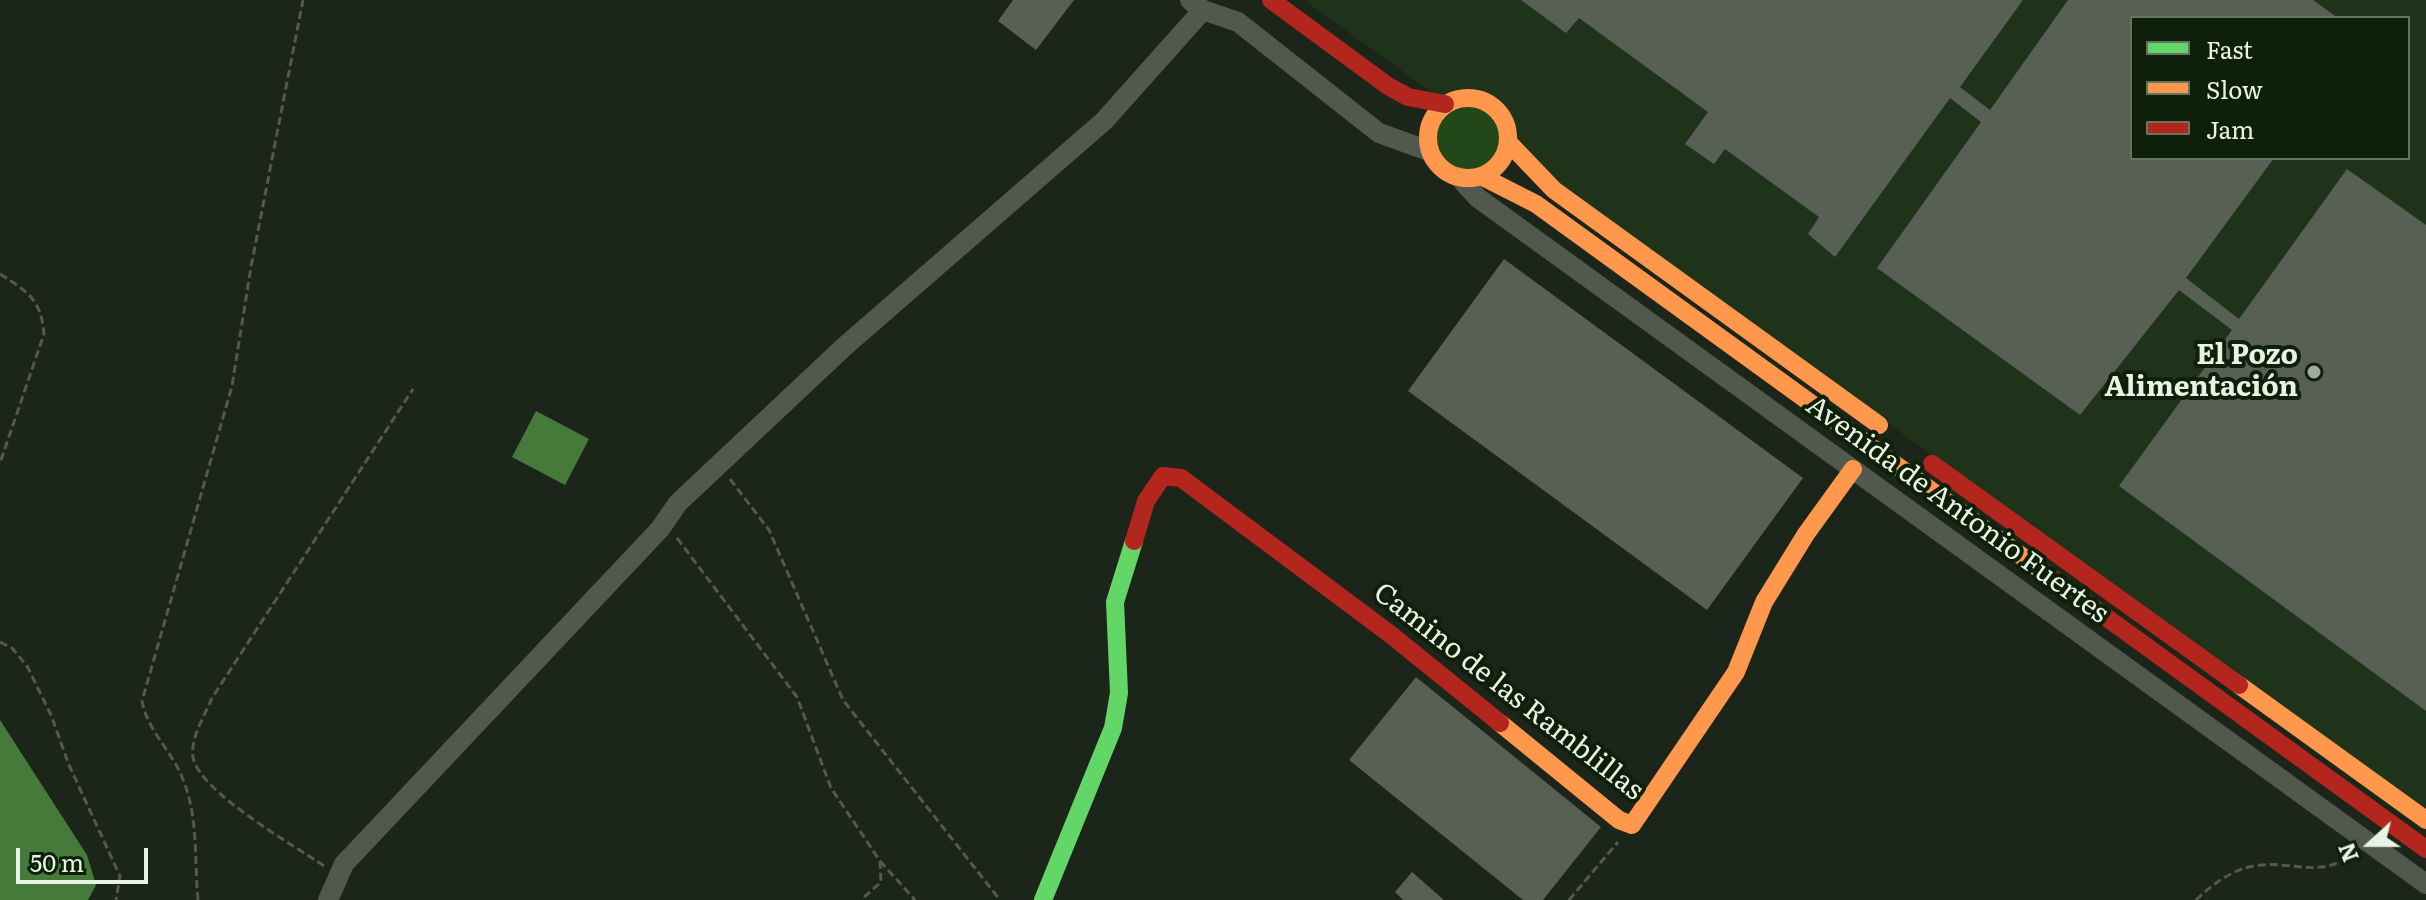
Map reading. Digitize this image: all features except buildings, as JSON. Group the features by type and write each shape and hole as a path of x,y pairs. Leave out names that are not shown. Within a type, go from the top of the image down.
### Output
{"main road":[{"path":"1271,0 1388,86 1408,97 1445,104"},
{"path":"1388,86 1428,145 1436,163 1459,177 1481,176 1500,163 1508,142 1502,117 1494,107 1470,97 1445,104 1435,113 1428,145"},
{"name":"Avenida de Antonio Fuertes","path":"1508,142 1554,190 1895,437"},
{"name":"Avenida de Antonio Fuertes","path":"1481,176 1506,186 1536,204 2426,849"},
{"name":"Avenida de Antonio Fuertes","path":"1921,456 2426,820"},
{"name":"Camino de las Ramblillas","path":"1043,900 1110,738 1119,693 1115,602 1146,501 1163,476 1181,478 1390,634 1619,820 1632,825 1736,672 1764,602 1806,534 1853,469"}],"street":[{"path":"328,900 344,864 665,521 678,503 845,346 1104,121 1196,5 1238,22 1379,133 1428,145"},
{"name":"Avenida de Antonio Fuertes","path":"1459,177 1478,198 2426,884"},
{"path":"2419,900 2426,891"}],"path":[{"path":"198,900 199,866 184,781 144,716 142,701 232,386 251,267 303,0"},
{"path":"0,274 31,294 42,313 44,334 0,463"},
{"path":"338,877 221,794 197,770 192,746 212,698 413,389"},
{"path":"718,464 769,530 843,700 1000,900"},
{"path":"665,521 797,697 831,788 880,861 915,900"},
{"path":"0,642 12,648 27,666 51,715 69,765 120,876 116,900"},
{"path":"1569,900 1632,825"},
{"path":"2196,900 2213,884 2244,869 2261,865 2324,868 2348,857 2363,838"},
{"path":"861,900 881,882 880,861"}],"shaded area":[{"path":"1304,0 2426,0 2426,811 2285,711"},
{"path":"1468,101 1488,107 1498,117 1504,137 1498,157 1488,167 1468,173 1448,167 1438,157 1432,137 1438,117 1448,107"},
{"path":"536,411 589,439 565,485 512,457"},
{"path":"0,720 87,855 96,885 88,900 0,900"}],"traffic: fast":[{"path":"1043,900 1113,728 1119,693 1115,602 1134,541"}],"traffic: slow":[{"path":"1468,98 1483,101 1496,110 1505,123 1508,138 1505,153 1496,166 1483,175 1468,178 1453,175 1440,166 1431,153 1428,138 1431,123 1440,110 1453,101 1468,98"},
{"path":"1508,142 1554,190 1879,425"},
{"path":"1481,176 1536,204 2045,573"},
{"path":"1500,723 1619,820 1632,825 1736,672 1764,602 1806,534 1853,469"},
{"path":"2239,685 2426,820"}],"traffic: jam":[{"path":"1271,0 1388,86 1408,97 1445,104"},
{"path":"1932,464 2239,685"},
{"path":"1134,541 1146,501 1163,476 1181,478 1390,634 1500,723"},
{"path":"2045,573 2426,849"}],"place":[{"name":"El Pozo Alimentación","path":"2314,372"}]}
